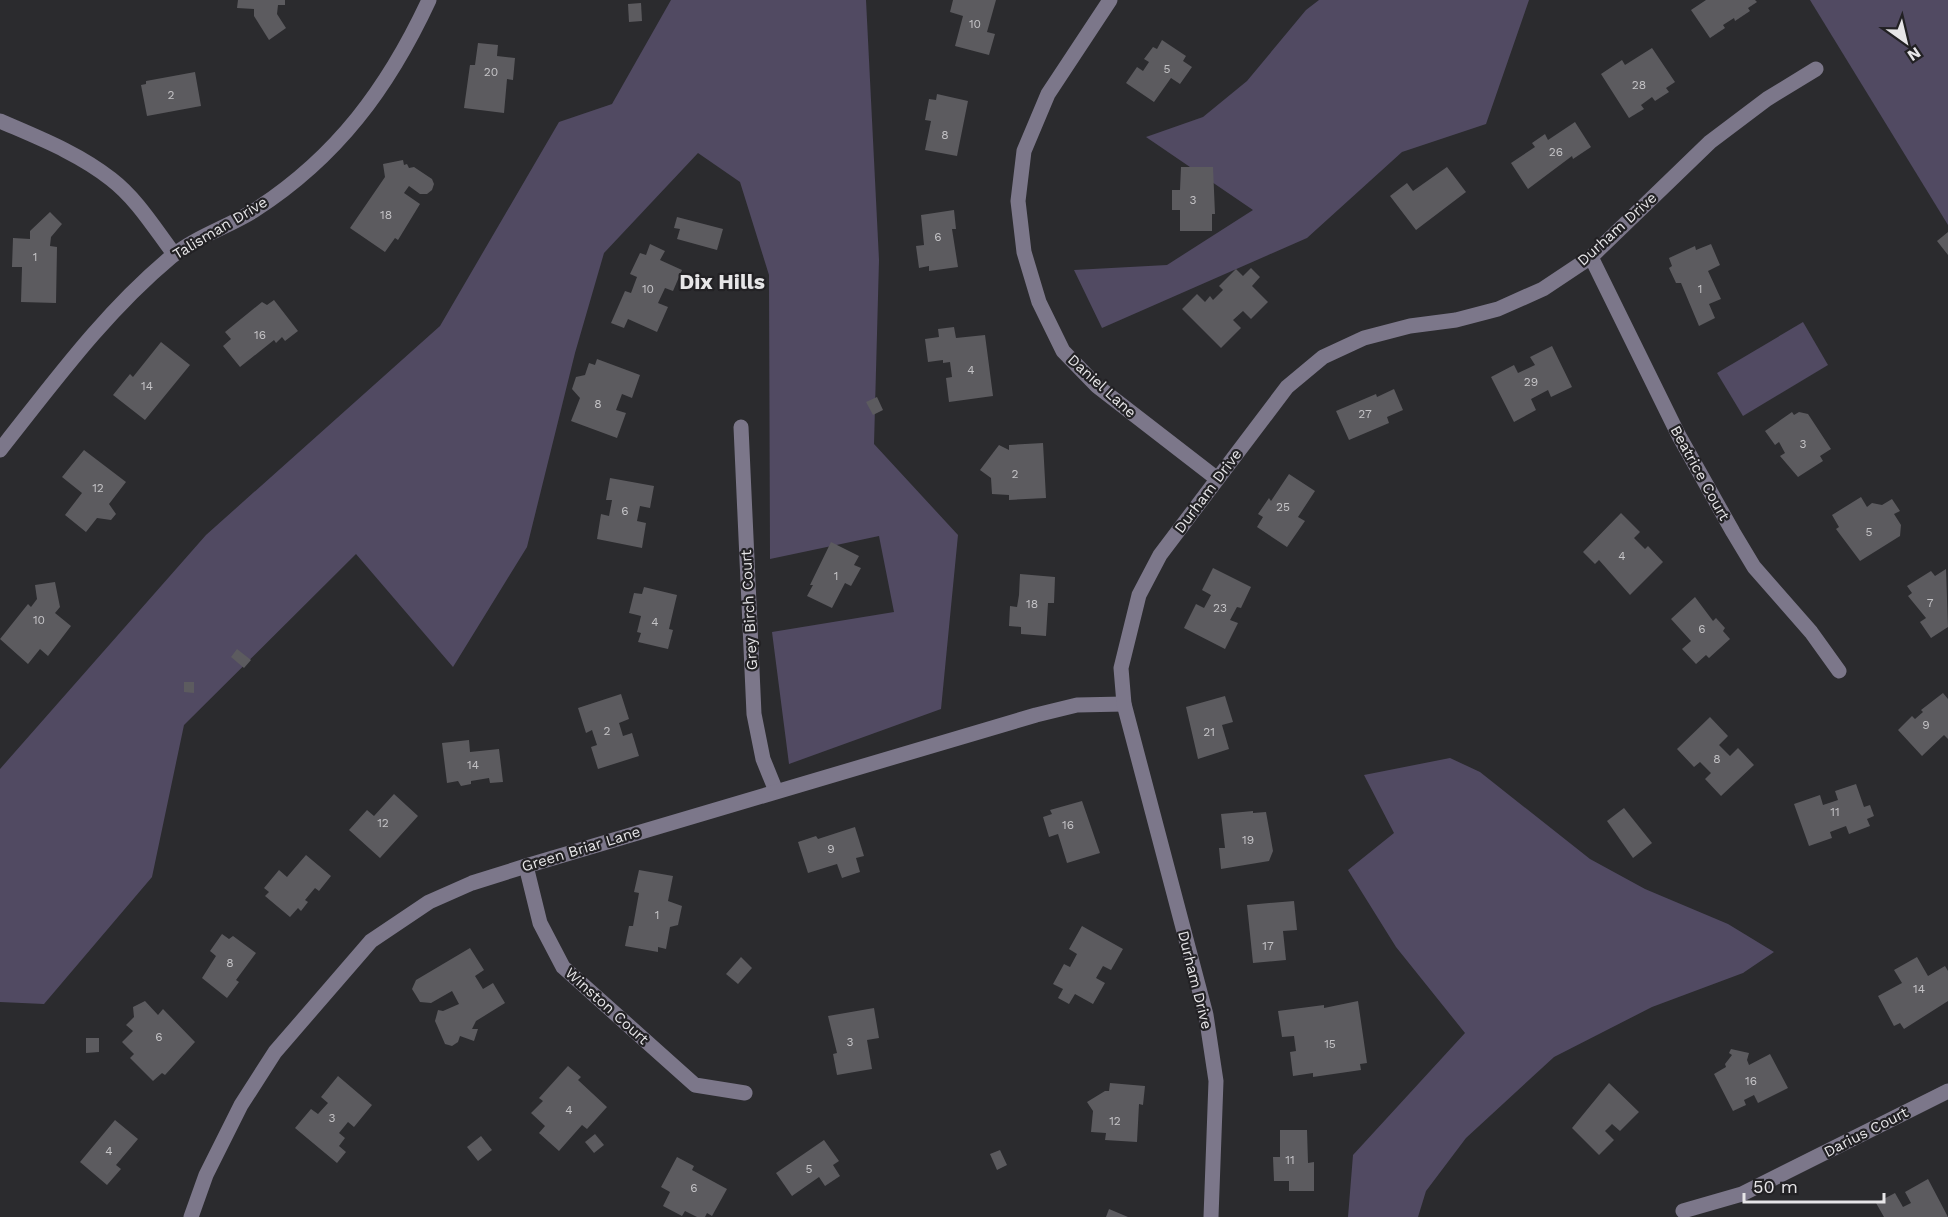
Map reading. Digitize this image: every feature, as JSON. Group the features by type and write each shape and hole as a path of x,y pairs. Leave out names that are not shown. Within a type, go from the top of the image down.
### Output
{"street":[{"name":"Talisman Drive","path":"0,450 91,334 134,289 174,254 254,210 304,174 344,137 405,50 429,0"},
{"name":"Daniel Lane","path":"1110,0 1048,94 1024,151 1018,201 1024,252 1039,302 1064,351 1097,386 1216,478"},
{"name":"Durham Drive","path":"1211,1217 1216,1080 1206,1015 1124,704 1121,668 1139,595 1160,555 1287,387 1323,357 1376,335 1498,309 1543,289 1591,257 1710,142 1767,99 1816,69"},
{"path":"0,121 73,153 113,180 145,214 174,254"},
{"name":"Beatrice Court","path":"1591,257 1679,436 1733,532 1754,567 1811,632 1839,671"},
{"name":"Grey Birch Court","path":"741,427 754,714 763,759 776,791"},
{"name":"Green Briar Lane","path":"190,1217 206,1175 241,1105 275,1052 371,941 429,902 472,883 526,866 1036,715 1077,705 1124,704"},
{"name":"Winston Court","path":"526,866 540,923 563,967 695,1085 745,1093"},
{"name":"Darius Court","path":"1683,1211 1742,1194 1948,1091"}],"shaded area":[{"path":"671,0 866,0 879,260 874,444 958,535 941,709 789,764 772,632 894,612 879,536 770,559 769,275 740,182 698,153 604,253 575,353 527,547 453,667 356,554 184,725 152,877 44,1004 0,1002 0,769 206,535 440,326 559,122 612,104"},
{"path":"1319,0 1529,0 1486,124 1402,152 1307,238 1102,328 1074,270 1167,265 1253,210 1146,137 1203,117 1247,81 1306,10"},
{"path":"1810,0 1948,0 1948,225"},
{"path":"1803,322 1828,365 1743,416 1717,373"},
{"path":"1450,758 1480,772 1590,859 1645,889 1728,924 1774,952 1743,973 1652,1007 1554,1057 1466,1138 1426,1191 1418,1217 1348,1217 1353,1155 1465,1033 1396,947 1348,870 1394,833 1364,775"}],"building":[{"path":"238,0 285,0 285,5 278,5 277,14 286,28 269,40 254,16 254,9 237,8"},
{"path":"953,0 996,0 987,32 995,34 989,55 955,46 963,16 950,12"},
{"path":"1706,0 1755,0 1757,2 1748,8 1750,11 1735,21 1734,18 1723,25 1725,28 1710,38 1691,10"},
{"path":"641,3 642,21 629,22 628,4"},
{"path":"1162,40 1186,56 1183,61 1192,67 1180,84 1171,78 1154,102 1126,83 1137,67 1143,71 1149,62 1144,59 1153,47 1157,49"},
{"path":"478,43 498,45 497,56 515,58 513,80 507,79 504,113 464,108 470,65 475,65"},
{"path":"1652,48 1675,82 1666,88 1669,92 1655,101 1652,97 1641,105 1644,109 1629,118 1601,74 1622,60 1625,65"},
{"path":"195,72 201,106 147,116 141,85 146,84 146,81"},
{"path":"937,94 968,101 957,156 925,150 931,121 925,120 929,99 936,100"},
{"path":"1575,122 1591,147 1573,159 1572,156 1528,189 1511,163 1535,147 1532,143 1545,134 1548,140"},
{"path":"403,160 404,165 407,164 409,168 414,167 432,179 434,184 432,190 427,194 420,194 409,186 404,193 420,204 398,240 395,238 385,252 350,228 385,177 383,164"},
{"path":"1181,167 1213,167 1215,214 1212,214 1212,231 1180,231 1180,210 1172,210 1172,190 1180,190"},
{"path":"1447,167 1466,192 1416,230 1390,196 1407,183 1413,191"},
{"path":"954,210 956,229 952,229 958,267 929,271 929,266 919,268 916,246 924,245 921,215"},
{"path":"50,212 62,224 51,237 50,246 57,247 56,303 21,302 22,267 12,267 13,238 30,239 30,231"},
{"path":"677,217 723,229 717,250 677,239 680,229 674,228"},
{"path":"1948,232 1948,255 1937,241"},
{"path":"650,244 665,251 660,260 682,270 673,291 665,288 658,303 668,307 657,332 628,319 624,328 611,323 625,291 631,293 637,277 630,274 640,253 646,255"},
{"path":"1711,244 1720,265 1708,271 1721,299 1709,304 1715,318 1699,326 1681,283 1676,283 1669,268 1672,266 1669,258 1695,246 1696,250"},
{"path":"1251,268 1260,277 1252,286 1268,302 1251,319 1243,311 1233,320 1241,328 1221,348 1182,309 1197,294 1205,302 1210,296 1213,300 1223,290 1219,286 1236,269 1243,276"},
{"path":"274,300 298,331 285,341 282,337 276,343 274,340 240,367 223,346 231,339 225,332 262,302 267,305"},
{"path":"954,327 956,338 985,335 993,396 949,402 946,378 952,377 950,362 943,363 943,360 928,362 925,339 939,337 938,329"},
{"path":"161,342 190,365 145,420 113,395 130,374 133,377"},
{"path":"1552,346 1572,387 1551,397 1548,390 1531,399 1536,410 1514,422 1491,377 1514,365 1518,373 1535,365 1530,357"},
{"path":"597,359 640,375 632,398 622,394 616,410 626,413 617,438 571,421 580,398 572,389 576,377 585,375 589,363 595,365"},
{"path":"1394,389 1403,410 1387,417 1389,423 1349,440 1336,411"},
{"path":"877,397 883,410 873,415 866,402"},
{"path":"1792,412 1794,415 1799,412 1808,414 1831,449 1820,456 1823,461 1798,477 1780,456 1785,453 1779,442 1775,445 1765,431"},
{"path":"1043,443 1046,498 1009,500 1009,495 992,494 991,478 980,470 999,445 1009,450 1009,445"},
{"path":"84,450 126,482 109,504 116,514 111,520 97,518 86,532 65,515 82,493 62,477"},
{"path":"1289,474 1315,491 1298,517 1305,521 1287,547 1257,527 1263,517 1258,514 1269,498 1271,501"},
{"path":"610,478 654,486 650,508 640,506 637,521 646,523 642,548 597,539 601,514 609,516 612,500 606,500"},
{"path":"1861,497 1867,507 1872,503 1882,505 1892,499 1900,511 1894,514 1901,525 1900,536 1860,561 1836,529 1839,527 1832,515"},
{"path":"1621,513 1640,532 1634,538 1645,549 1648,546 1663,562 1630,595 1599,560 1595,564 1583,552"},
{"path":"831,542 859,556 854,565 861,568 851,586 845,583 832,608 807,596"},
{"path":"1213,568 1251,587 1241,608 1237,607 1230,620 1238,623 1225,649 1184,628 1196,604 1204,608 1211,595 1202,590"},
{"path":"1946,569 1948,627 1931,638 1920,622 1926,618 1908,596 1912,593 1907,586 1931,571 1935,576"},
{"path":"1020,574 1055,577 1054,603 1048,603 1046,636 1021,634 1021,627 1009,626 1010,606 1017,607"},
{"path":"55,582 60,607 55,613 71,626 48,656 40,649 28,664 0,639 28,604 31,607 37,599 35,585"},
{"path":"644,587 677,595 669,629 673,630 668,649 638,642 641,633 637,632 641,616 629,613 634,593 642,594"},
{"path":"1695,597 1713,621 1716,618 1725,628 1723,631 1730,639 1709,658 1706,655 1696,664 1682,649 1691,641 1671,619"},
{"path":"237,649 251,660 244,668 231,657"},
{"path":"184,682 194,682 194,693 184,692"},
{"path":"1943,693 1948,699 1948,739 1944,735 1922,756 1898,730 1912,716 1915,719 1923,712 1921,710"},
{"path":"621,694 629,719 619,723 623,736 632,733 639,756 598,769 591,747 597,745 592,730 586,733 578,708"},
{"path":"1225,696 1233,722 1222,725 1229,749 1198,759 1186,707"},
{"path":"1710,717 1728,736 1719,745 1730,756 1738,748 1754,765 1721,796 1705,779 1711,773 1700,762 1694,767 1677,749"},
{"path":"469,740 470,752 499,749 503,782 490,783 489,778 471,781 471,784 461,786 458,781 447,783 442,743"},
{"path":"1856,784 1864,807 1870,805 1874,816 1867,819 1870,826 1849,834 1846,826 1830,832 1832,838 1809,846 1794,804 1820,795 1823,805 1838,800 1835,791"},
{"path":"394,794 418,816 380,858 349,830 367,810 374,816"},
{"path":"1082,801 1100,853 1067,863 1058,834 1049,837 1043,817 1052,814 1050,810"},
{"path":"1624,808 1652,843 1633,858 1607,821"},
{"path":"1253,811 1253,813 1266,812 1273,851 1269,861 1221,869 1219,848 1225,848 1221,814"},
{"path":"855,827 864,856 856,858 860,872 842,878 837,864 808,873 798,842 816,836 818,839"},
{"path":"306,855 331,876 319,891 315,888 305,900 308,902 301,911 298,908 290,917 265,896 269,892 264,888 279,870 287,877"},
{"path":"639,870 673,876 668,901 682,906 678,925 670,927 666,949 658,947 658,952 625,946 629,926 633,926 639,893 634,892"},
{"path":"1294,901 1297,930 1283,931 1286,960 1253,963 1247,905"},
{"path":"1082,926 1123,949 1111,970 1103,966 1096,978 1105,983 1093,1004 1075,994 1069,1004 1058,998 1063,989 1053,984 1064,964 1070,967 1077,954 1069,949"},
{"path":"222,934 229,939 233,936 256,953 236,980 239,982 227,998 202,978 216,956 210,951"},
{"path":"470,948 484,970 475,976 483,989 493,983 505,1003 476,1021 472,1029 478,1029 474,1041 460,1036 458,1042 452,1046 445,1044 435,1021 438,1010 443,1011 459,1004 452,991 431,1003 420,1002 412,989 416,980"},
{"path":"741,957 752,968 738,984 726,974"},
{"path":"1917,957 1928,976 1945,966 1948,971 1948,1001 1904,1029 1900,1023 1894,1026 1878,996 1902,983 1894,970"},
{"path":"145,1001 158,1015 163,1009 195,1042 165,1075 162,1073 153,1081 130,1058 134,1054 122,1042 133,1031 126,1025 134,1017 133,1007"},
{"path":"1358,1001 1367,1063 1360,1064 1361,1070 1313,1077 1313,1073 1293,1076 1290,1052 1296,1051 1294,1036 1282,1037 1278,1011 1324,1005 1324,1008"},
{"path":"874,1008 879,1038 867,1040 872,1069 837,1075 833,1054 837,1053 828,1016"},
{"path":"86,1038 99,1038 99,1052 86,1053"},
{"path":"1731,1049 1749,1053 1747,1060 1749,1065 1770,1054 1788,1088 1758,1103 1754,1095 1744,1100 1746,1105 1733,1111 1714,1074 1726,1067 1725,1064 1732,1055 1729,1053"},
{"path":"568,1066 581,1077 578,1080 607,1107 587,1129 582,1125 559,1151 539,1133 545,1126 531,1113 543,1101 539,1098"},
{"path":"338,1076 372,1105 354,1127 348,1122 339,1133 345,1138 339,1146 346,1152 337,1163 295,1128 311,1109 318,1114 328,1103 321,1097"},
{"path":"1110,1083 1145,1086 1143,1105 1139,1104 1137,1142 1105,1140 1106,1133 1091,1132 1093,1111 1087,1102 1109,1091"},
{"path":"1609,1083 1639,1112 1620,1131 1612,1124 1605,1131 1614,1140 1599,1155 1572,1128"},
{"path":"115,1120 138,1139 116,1165 121,1169 107,1185 80,1162"},
{"path":"1280,1130 1307,1130 1308,1163 1314,1162 1314,1191 1289,1191 1289,1181 1274,1181 1273,1157 1280,1157"},
{"path":"595,1134 604,1145 594,1153 585,1142"},
{"path":"481,1136 492,1150 478,1161 467,1147"},
{"path":"824,1140 839,1161 833,1165 840,1176 825,1186 819,1177 792,1196 776,1173"},
{"path":"1000,1150 1007,1165 997,1170 990,1154"},
{"path":"677,1157 694,1166 692,1170 727,1189 712,1216 707,1213 705,1217 697,1217 685,1211 682,1216 663,1206 670,1192 661,1187"},
{"path":"1928,1179 1948,1217 1884,1217 1876,1203 1895,1193 1903,1207 1911,1203 1905,1192"},
{"path":"1109,1209 1128,1217 1106,1217"}],"district":[{"name":"Dix Hills","path":"722,282"}]}
